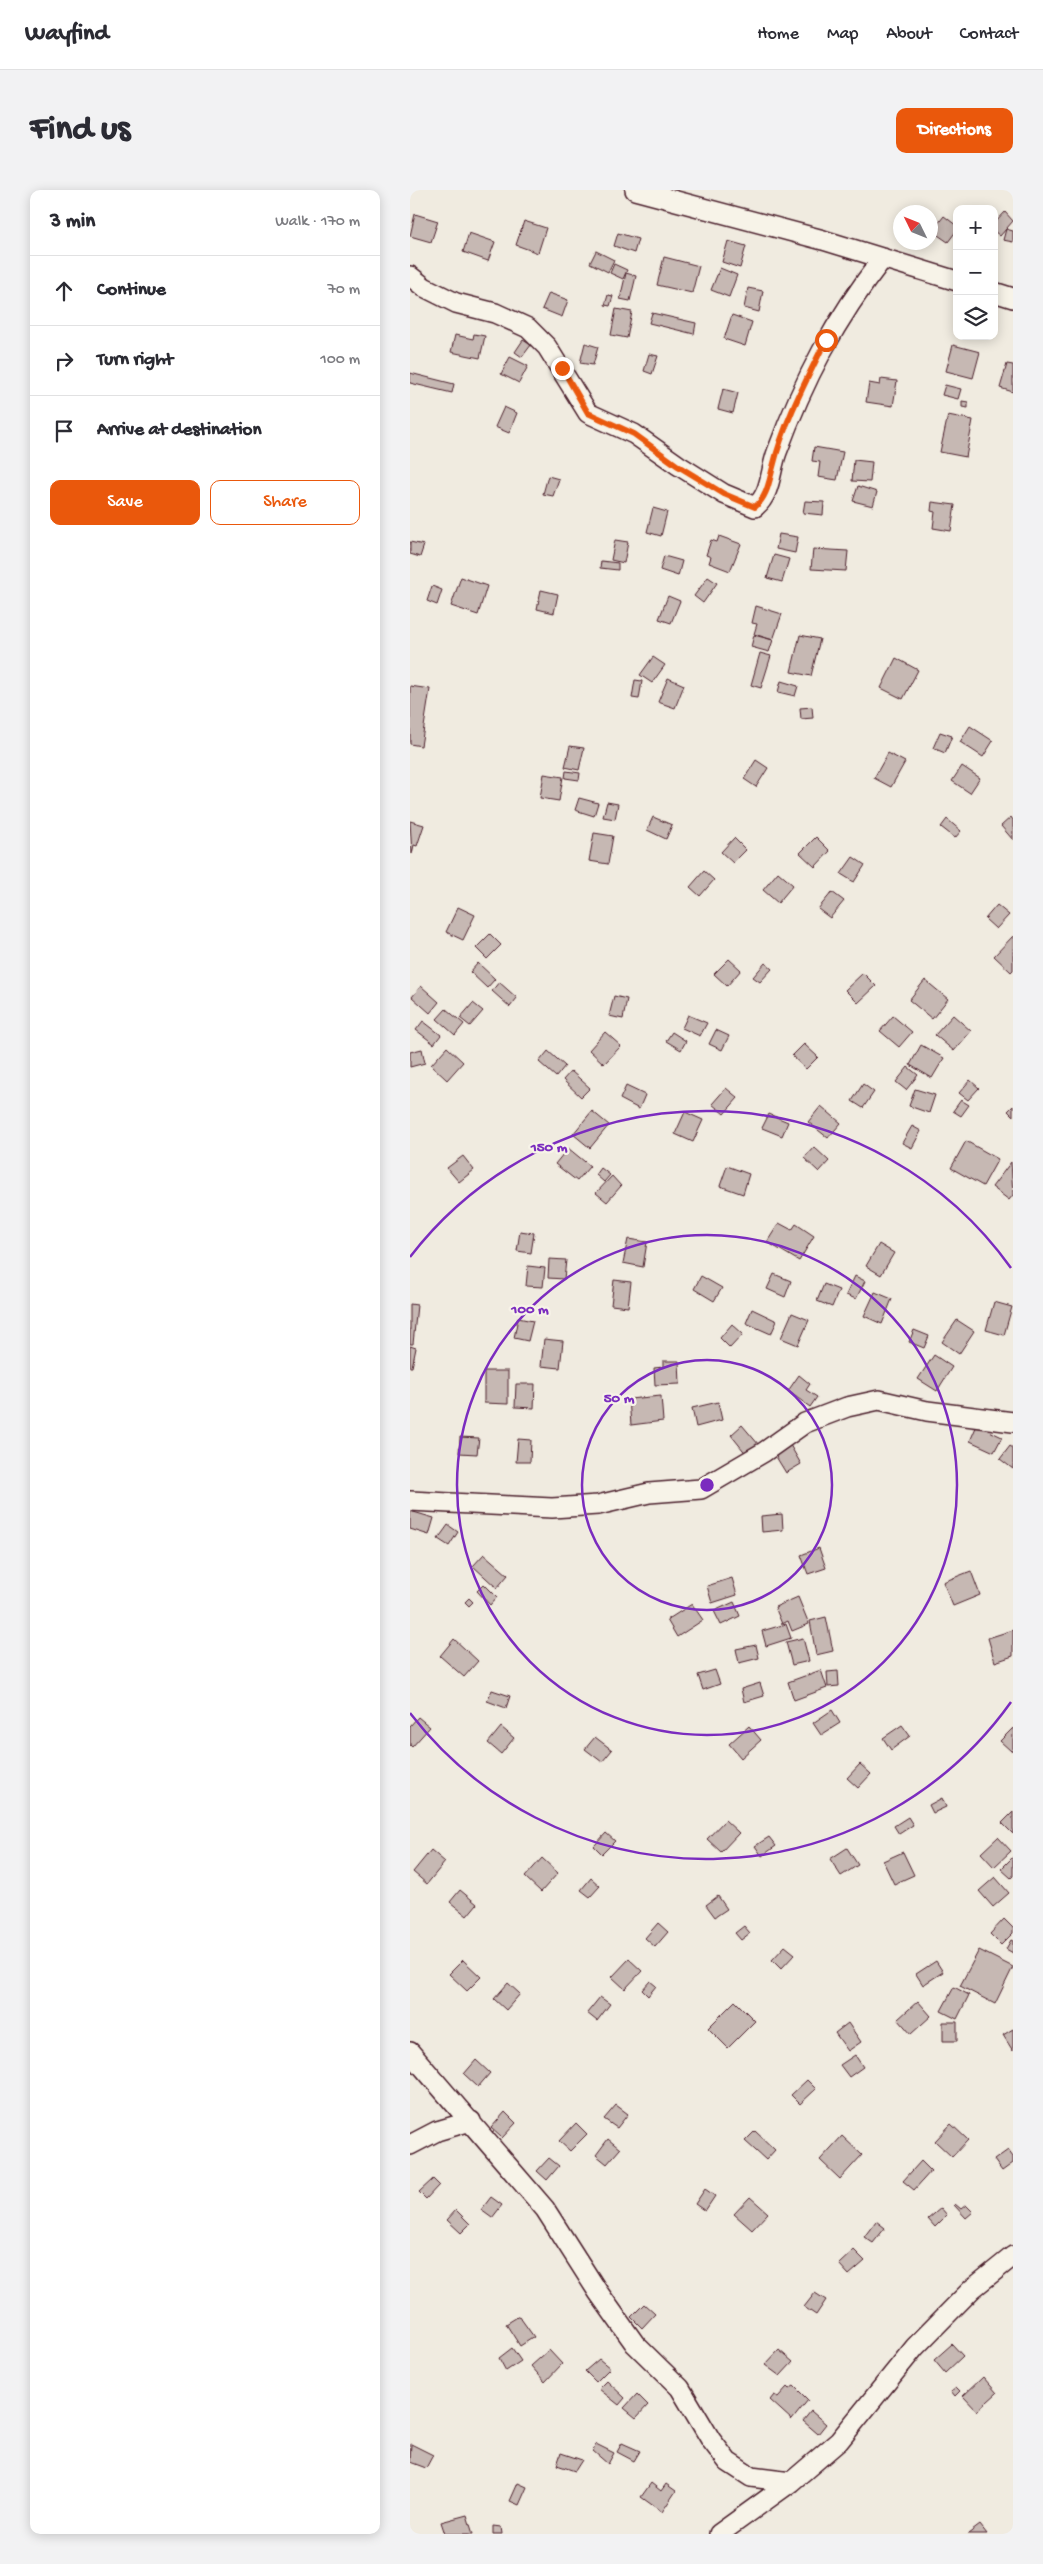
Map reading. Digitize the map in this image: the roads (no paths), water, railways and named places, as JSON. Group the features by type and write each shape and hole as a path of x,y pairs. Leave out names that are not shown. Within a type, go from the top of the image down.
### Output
{"street":[{"path":"635,190 883,258 953,280"},
{"path":"410,276 424,287 456,303 495,313 528,328 547,347 588,413 634,434 678,466 716,489 755,507 764,500 776,456 791,413 826,340 852,297 883,258"},
{"path":"998,293 1013,298"},
{"path":"410,1501 552,1508 598,1505 649,1493 701,1490 764,1452 805,1423 848,1407 879,1400 928,1412 1013,1422"},
{"path":"410,2052 545,2209 598,2292 635,2344 680,2388 711,2440 728,2462 751,2477 791,2482"},
{"path":"410,2145 437,2131 470,2121"},
{"path":"719,2534 791,2482 839,2441 921,2340 972,2289 1013,2256"}]}
